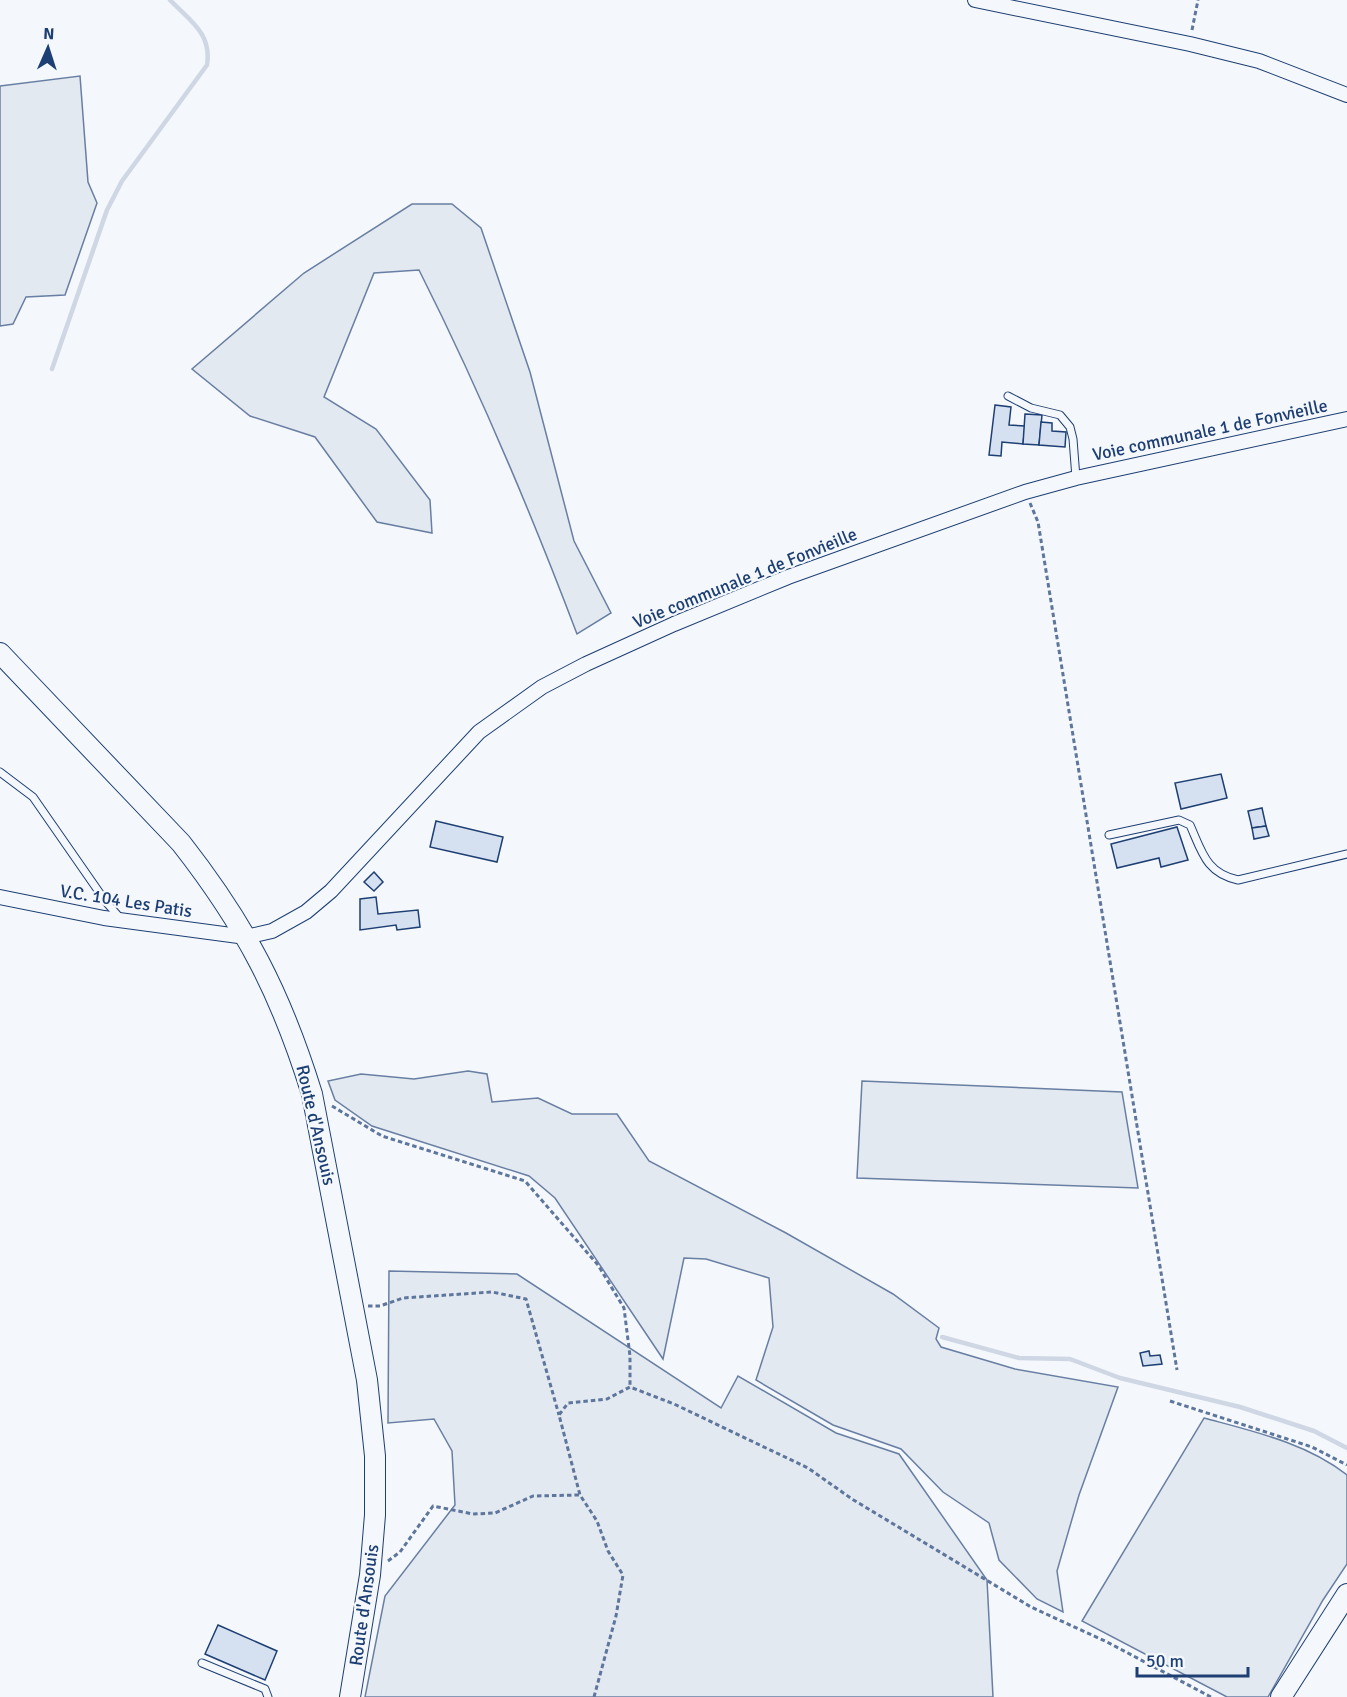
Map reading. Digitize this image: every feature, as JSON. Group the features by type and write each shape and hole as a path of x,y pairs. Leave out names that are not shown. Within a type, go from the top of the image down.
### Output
{"street":[{"path":"975,0 1190,44 1259,61 1347,95"},
{"name":"Voie communale 1 de Fonvieille","path":"246,937 272,931 306,912 331,891 479,732 542,687 674,624 788,577 1025,492 1076,478 1347,419"},
{"name":"Route d'Ansouis","path":"0,653 180,843 224,900 281,1004 312,1094 367,1380 375,1456 375,1515 370,1575 350,1697"},
{"name":"V.C. 104 Les Patis","path":"0,897 122,921 246,937"},
{"path":"1281,1697 1347,1594"}],"lane":[{"path":"1008,396 1031,408 1060,415 1070,427 1074,439 1076,478"},
{"path":"0,771 33,797 106,902 122,921"},
{"path":"1109,835 1179,820 1190,825 1204,857 1214,871 1223,877 1238,880 1347,854"},
{"path":"202,1663 265,1689 268,1697"}],"path":[{"path":"1190,44 1198,0"},
{"path":"1025,492 1038,522 1177,1370"},
{"path":"312,1094 382,1136 525,1181 598,1265 624,1308 630,1387"},
{"path":"353,1306 380,1306 403,1298 492,1292 525,1299 580,1495 597,1521 608,1551 623,1575 616,1616 594,1697"},
{"path":"559,1415 568,1403 607,1399 630,1387 674,1404 808,1468 852,1499 1031,1607 1107,1642 1211,1697"},
{"path":"1170,1401 1312,1447 1347,1465"},
{"path":"370,1575 399,1552 433,1506 473,1514 495,1513 533,1496 580,1495"}],"shaded area":[{"path":"80,76 88,182 97,203 65,295 26,297 13,324 0,326 0,86"},
{"path":"412,204 452,204 481,228 530,372 574,541 611,613 577,634 503,450 419,270 374,273 324,397 376,429 430,500 432,533 377,522 315,437 250,416 192,369 304,273"},
{"path":"468,1071 487,1074 492,1102 538,1098 572,1114 617,1114 649,1161 786,1233 893,1294 939,1328 936,1339 941,1347 1015,1369 1118,1387 1079,1495 1057,1571 1063,1612 1037,1599 999,1560 989,1523 943,1492 901,1449 833,1425 756,1380 773,1327 769,1278 706,1259 684,1258 663,1359 555,1198 529,1176 372,1126 335,1100 328,1081 361,1074 414,1079"},
{"path":"862,1081 1122,1092 1138,1188 857,1178"},
{"path":"389,1271 517,1274 721,1408 738,1376 836,1433 899,1454 987,1580 993,1697 365,1697 385,1596 455,1505 452,1451 434,1419 388,1423"},
{"path":"1204,1418 1297,1446 1315,1454 1347,1475 1347,1564 1323,1600 1268,1697 1227,1697 1082,1621"}],"building":[{"path":"995,405 1011,407 1009,425 1025,426 1023,444 1002,442 1001,456 989,455"},
{"path":"1025,414 1042,415 1039,445 1023,444"},
{"path":"1041,422 1052,423 1052,431 1066,432 1065,447 1039,445"},
{"path":"1221,774 1227,798 1181,809 1175,783"},
{"path":"1262,808 1266,826 1252,828 1248,811"},
{"path":"436,821 503,837 497,862 430,847"},
{"path":"1266,826 1269,836 1254,839 1252,828"},
{"path":"1177,827 1188,860 1161,867 1159,858 1117,868 1111,844"},
{"path":"374,872 383,882 374,891 364,882"},
{"path":"376,897 378,914 418,910 420,927 397,930 396,925 360,930 360,899"},
{"path":"1149,1351 1150,1356 1160,1355 1162,1364 1143,1366 1140,1353"},
{"path":"218,1625 277,1651 265,1680 205,1654"}],"waterway":[{"path":"52,369 107,210 122,181 207,65 208,54 203,36 192,21 170,0"},
{"path":"942,1337 1019,1358 1070,1359 1120,1378 1240,1407 1314,1431 1347,1448"}]}
